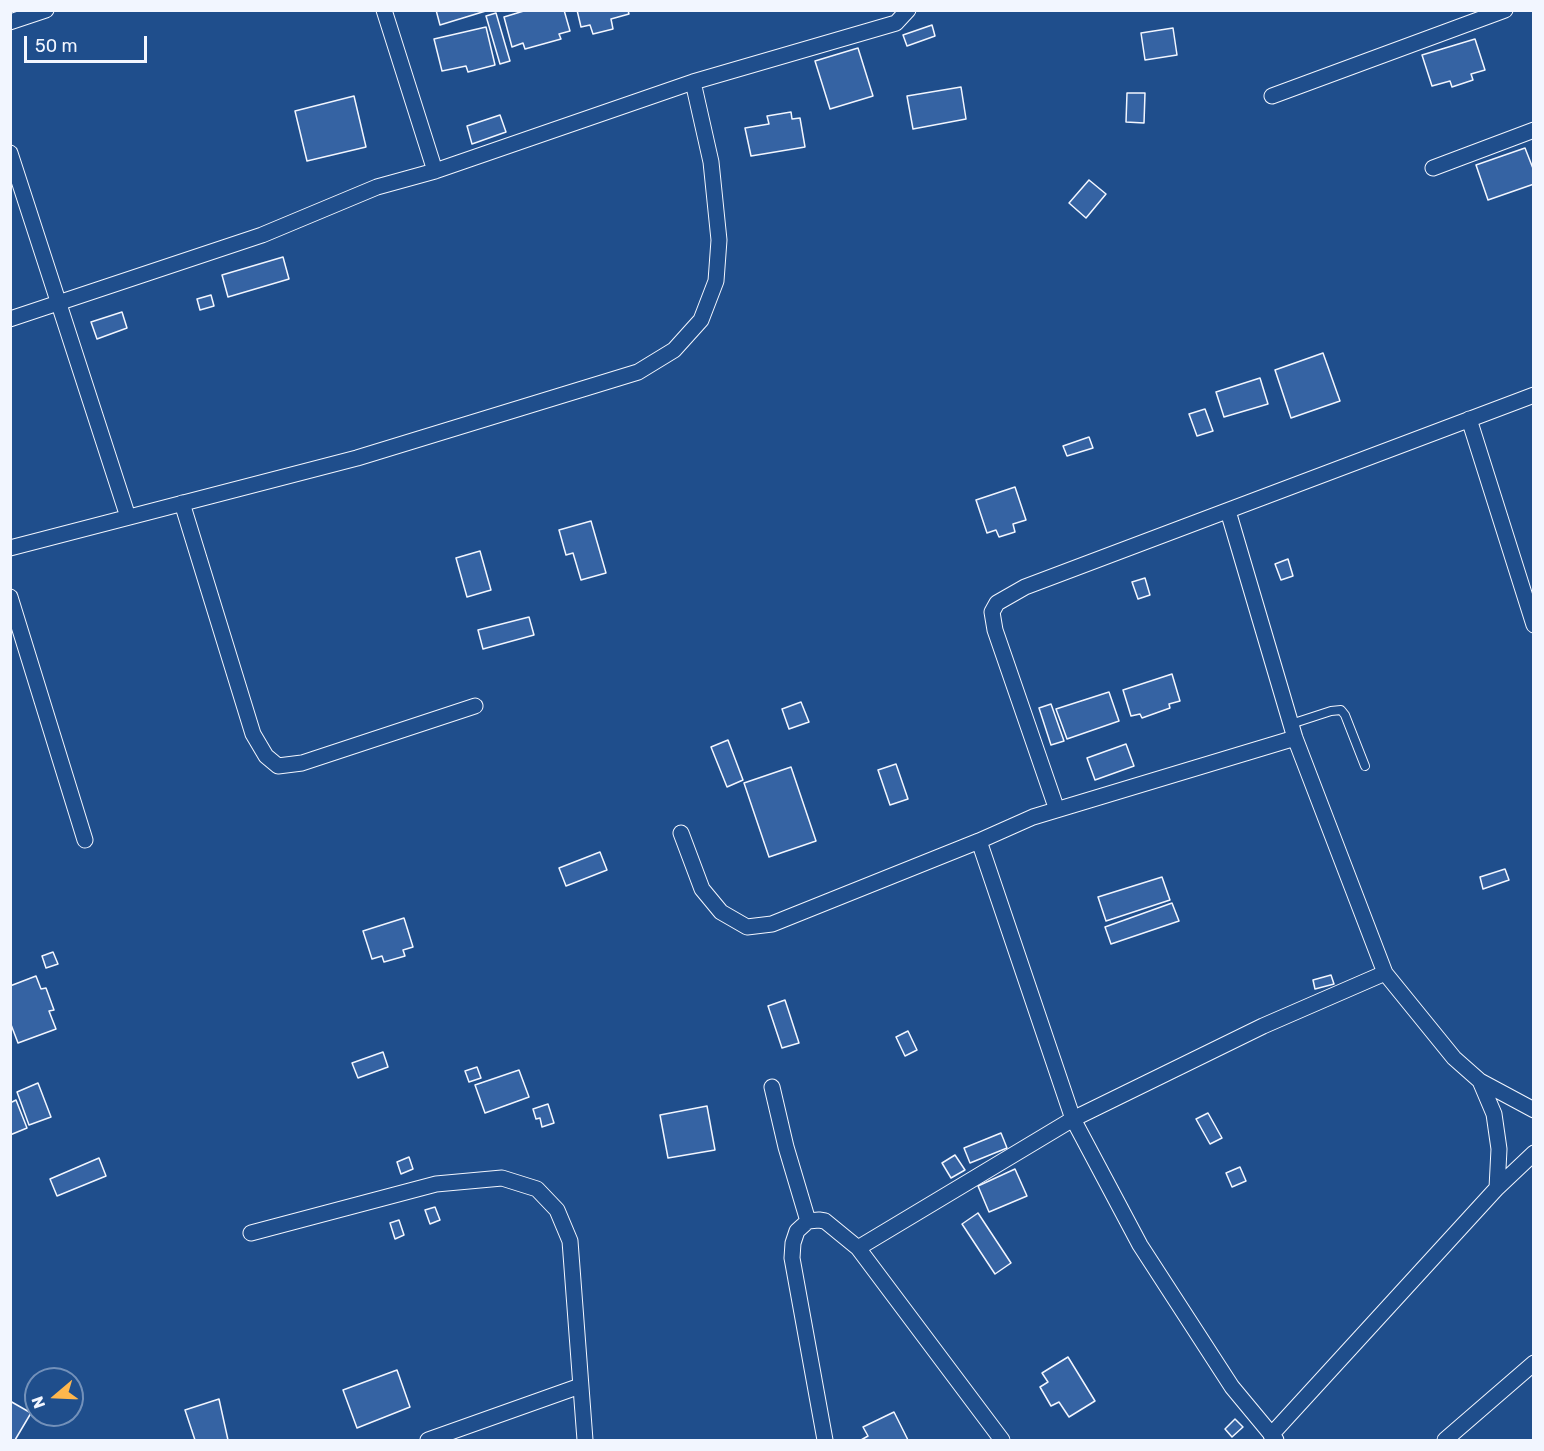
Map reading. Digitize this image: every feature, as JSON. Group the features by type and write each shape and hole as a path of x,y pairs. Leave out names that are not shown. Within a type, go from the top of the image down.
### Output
{"street":[{"path":"10,22 46,10"},
{"path":"384,10 435,171"},
{"path":"10,319 262,235 377,187 435,171 693,82 896,23 908,10"},
{"path":"1272,96 1504,10"},
{"path":"10,548 357,458 638,372 674,350 701,320 716,281 719,240 711,162 693,82"},
{"path":"1433,168 1533,130"},
{"path":"10,153 128,517"},
{"path":"1057,810 995,630 992,612 997,603 1025,587 1533,395"},
{"path":"1469,419 1533,625"},
{"path":"182,503 254,734 266,756 278,766 302,762 475,706"},
{"path":"1228,510 1293,731 1385,973 1454,1058 1480,1081 1533,1110"},
{"path":"10,597 85,840"},
{"path":"681,833 702,889 722,912 747,927 772,924 1033,817 1293,731"},
{"path":"979,841 1073,1119 1140,1245 1232,1387 1273,1438 1497,1188 1533,1153"},
{"path":"858,1248 1073,1119 1263,1026 1385,973"},
{"path":"1480,1081 1494,1114 1499,1149 1497,1188"},
{"path":"772,1088 786,1147 808,1221"},
{"path":"251,1233 436,1184 502,1178 537,1190 557,1210 570,1241 585,1440"},
{"path":"825,1440 792,1258 797,1231 808,1221 819,1220 825,1221 858,1248 1002,1440"},
{"path":"1445,1440 1533,1363"},
{"path":"428,1440 580,1386"}],"lane":[{"path":"1293,731 1331,711 1341,710 1365,766"}],"building":[{"path":"436,10 489,10 440,25"},
{"path":"527,10 564,10 570,31 559,34 561,39 525,49 523,43 512,47 504,17"},
{"path":"577,10 628,10 629,14 611,19 613,29 593,34 590,25 581,27"},
{"path":"496,13 510,61 500,64 486,16"},
{"path":"932,25 935,36 907,46 903,35"},
{"path":"486,27 495,65 468,72 466,66 442,71 434,39"},
{"path":"1173,28 1177,55 1145,60 1141,33"},
{"path":"1475,39 1485,70 1471,74 1473,80 1452,87 1450,81 1432,86 1422,55"},
{"path":"858,48 873,96 830,109 815,61"},
{"path":"961,87 966,119 913,129 907,96"},
{"path":"1127,93 1145,93 1144,123 1126,122"},
{"path":"354,96 366,147 307,161 295,111"},
{"path":"791,112 792,119 800,118 805,147 751,156 745,128 769,124 767,116"},
{"path":"500,115 506,132 472,144 467,126"},
{"path":"1525,148 1534,171 1534,184 1488,200 1476,165"},
{"path":"1089,180 1106,194 1086,218 1069,203"},
{"path":"283,257 289,279 228,297 222,275"},
{"path":"211,295 214,306 200,310 197,299"},
{"path":"122,312 127,328 97,339 91,322"},
{"path":"1323,353 1340,401 1291,418 1275,370"},
{"path":"1260,378 1268,404 1224,417 1216,392"},
{"path":"1205,409 1213,431 1197,436 1189,414"},
{"path":"1089,437 1093,448 1067,456 1063,446"},
{"path":"1015,487 1026,520 1013,524 1015,532 999,537 996,530 987,533 976,500"},
{"path":"591,521 606,573 581,580 573,553 566,555 559,530"},
{"path":"480,551 491,590 467,597 456,558"},
{"path":"1288,559 1293,576 1281,580 1275,564"},
{"path":"1145,578 1150,595 1138,599 1132,582"},
{"path":"529,617 534,635 483,649 478,630"},
{"path":"1172,674 1180,701 1169,704 1170,708 1142,718 1140,714 1131,716 1123,690"},
{"path":"1109,692 1119,721 1067,739 1056,709"},
{"path":"801,702 809,722 789,729 782,709"},
{"path":"1051,704 1064,741 1051,745 1039,708"},
{"path":"728,740 743,780 727,787 711,747"},
{"path":"1126,744 1134,766 1095,780 1087,758"},
{"path":"896,764 908,799 890,805 878,770"},
{"path":"791,767 816,841 769,857 744,783"},
{"path":"600,852 607,870 566,886 559,868"},
{"path":"1505,869 1509,880 1483,889 1480,877"},
{"path":"1162,877 1170,900 1106,921 1098,897"},
{"path":"1172,903 1179,921 1111,944 1105,927"},
{"path":"404,918 413,947 403,950 405,956 384,962 382,956 372,959 363,931"},
{"path":"53,952 58,964 46,968 42,956"},
{"path":"1331,975 1334,984 1315,989 1313,980"},
{"path":"36,976 41,989 46,988 54,1010 49,1011 56,1029 18,1043 10,1022 10,986"},
{"path":"785,1000 799,1043 782,1048 768,1006"},
{"path":"908,1031 917,1050 905,1056 896,1037"},
{"path":"383,1052 388,1067 358,1078 352,1063"},
{"path":"477,1067 481,1078 469,1082 465,1071"},
{"path":"519,1070 529,1097 485,1113 475,1085"},
{"path":"38,1083 51,1117 29,1125 17,1092"},
{"path":"16,1100 27,1128 10,1135 10,1103"},
{"path":"548,1104 554,1123 542,1127 540,1118 536,1119 533,1109"},
{"path":"707,1106 715,1150 668,1158 660,1115"},
{"path":"1208,1113 1222,1138 1210,1144 1196,1119"},
{"path":"1001,1133 1007,1148 970,1163 964,1148"},
{"path":"955,1155 965,1170 951,1178 942,1163"},
{"path":"409,1157 413,1169 401,1174 397,1162"},
{"path":"99,1158 106,1176 57,1196 50,1179"},
{"path":"1240,1167 1246,1181 1232,1187 1226,1173"},
{"path":"1015,1169 1027,1196 989,1212 978,1186"},
{"path":"435,1207 440,1220 430,1224 425,1210"},
{"path":"978,1213 1011,1263 995,1274 962,1224"},
{"path":"399,1220 404,1235 395,1239 390,1223"},
{"path":"1068,1357 1095,1401 1069,1417 1059,1402 1051,1406 1040,1387 1048,1382 1042,1373"},
{"path":"397,1370 410,1407 357,1428 343,1390"},
{"path":"219,1399 228,1440 195,1440 185,1410"},
{"path":"10,1401 24,1409 24,1425 15,1440 10,1440"},
{"path":"894,1412 908,1440 861,1440 868,1436 863,1427"},
{"path":"1235,1419 1243,1427 1232,1437 1225,1429"}]}
